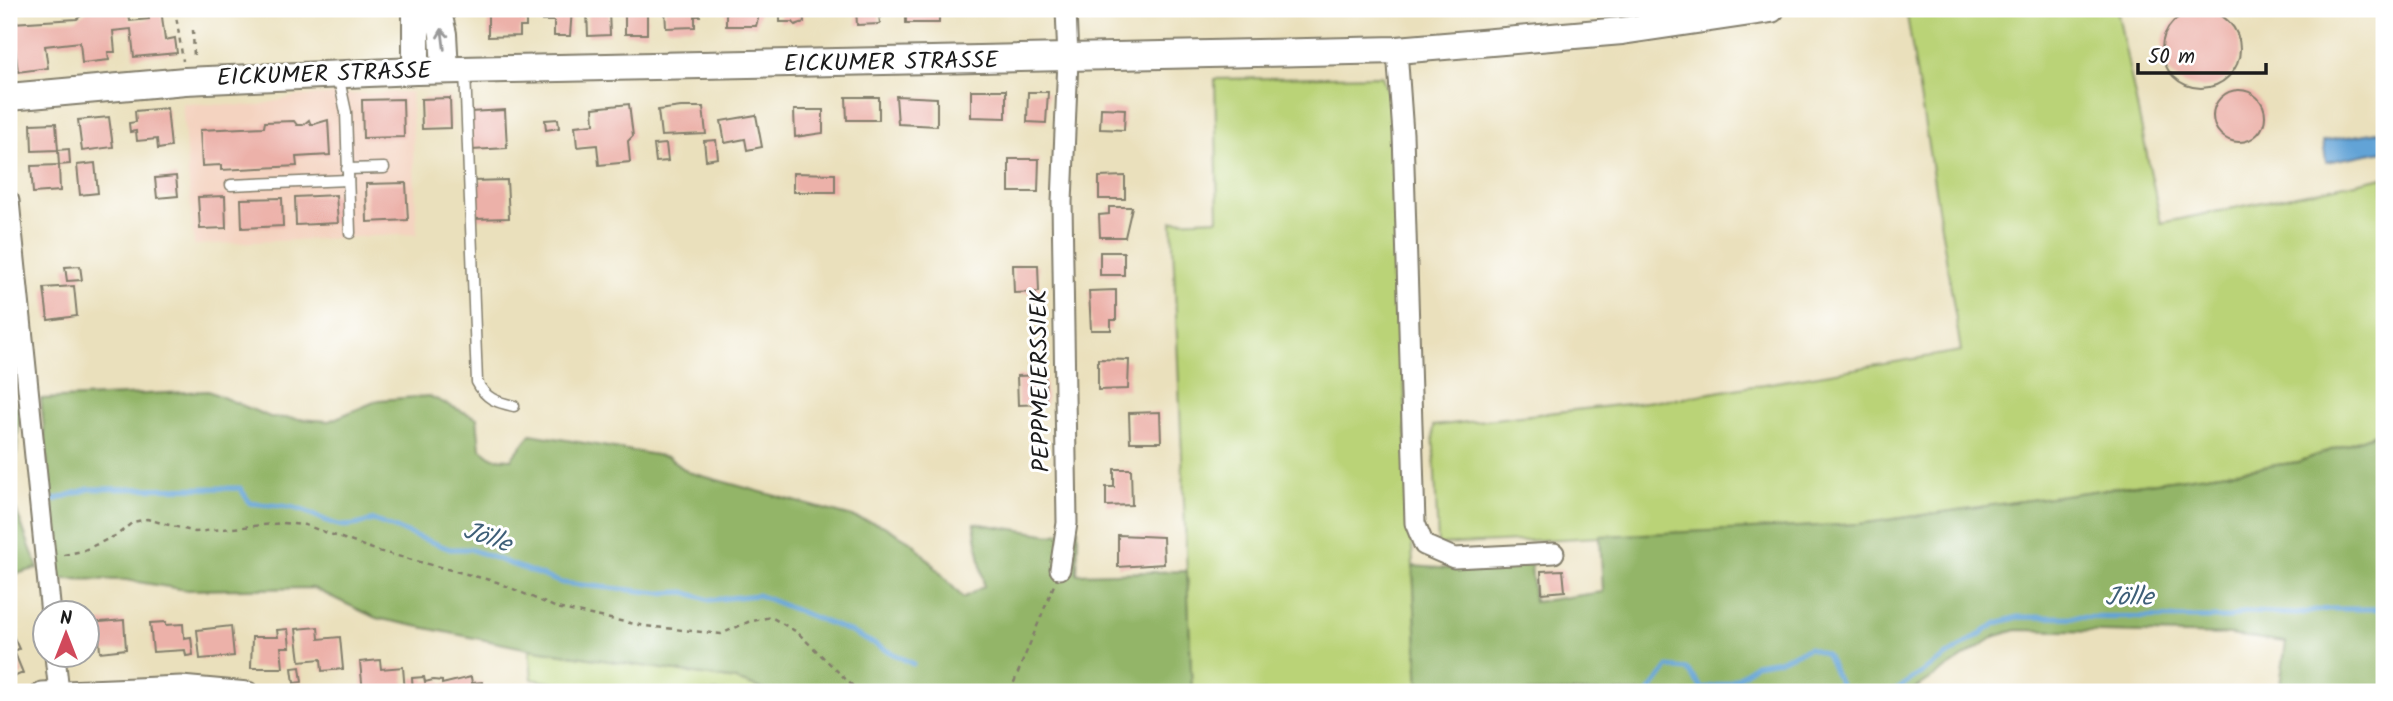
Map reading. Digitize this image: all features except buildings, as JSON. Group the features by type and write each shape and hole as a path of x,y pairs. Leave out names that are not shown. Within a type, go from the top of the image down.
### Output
{"main road":[{"path":"416,9 416,71"},
{"path":"437,9 455,70"},
{"name":"EICKUMER STRASSE","path":"9,97 190,81 416,71 1068,60 1397,50 1622,31 1771,9"}],"street":[{"name":"PEPPMEIERSSIEK","path":"1060,569 1067,523 1062,202 1068,60 1066,9"},
{"path":"1397,50 1404,147 1415,523 1424,545 1454,558 1554,553"},
{"path":"9,201 50,600"},
{"path":"54,670 53,692 181,686 248,692"}],"lane":[{"path":"455,70 477,382 482,392 494,402 514,406"},
{"path":"338,74 346,112 350,233"},
{"path":"231,185 347,175 384,168"}],"path":[{"path":"175,9 190,81"},
{"path":"190,81 193,30"},
{"path":"46,560 82,551 117,535 133,522 147,519 195,532 282,523 305,525 378,551 497,582 557,608 645,626 721,634 748,622 771,617 797,632 859,692"},
{"path":"1010,692 1060,569"}],"shaded area":[{"path":"411,92 417,234 194,245 182,103 255,106 297,96"}],"green space":[{"path":"1906,9 2117,9 2161,223 2384,177 2384,431 2298,462 1859,524 1438,545 1433,426 1681,398 1961,351"},
{"path":"1382,76 1391,104 1419,692 1192,692 1172,221 1218,219 1215,79"},
{"path":"208,391 270,417 329,421 379,400 429,396 477,418 480,448 493,458 511,459 531,434 668,457 688,472 882,525 913,543 963,598 984,586 974,523 1051,535 1078,529 1077,574 1187,571 1192,692 771,692 736,680 529,649 376,618 313,588 186,590 126,580 59,579 41,399"},
{"path":"21,395 13,502 38,568 9,576 9,428"},
{"path":"2384,431 2384,692 2279,692 2286,642 2230,635 2017,630 1996,636 1910,692 1419,692 1413,566 1453,569 1531,564 1534,602 1603,592 1600,536 1859,524 2298,462"},
{"path":"529,649 736,680 771,692 598,692 532,679"}],"water":[{"path":"2384,131 2384,151 2326,162 2323,141"}],"waterway":[{"name":"Jölle","path":"50,501 89,489 240,488 250,503 294,508 339,525 348,526 373,520 450,549 470,549 562,583 660,593 685,592 709,600 758,595 851,632 913,664"},
{"name":"Jölle","path":"9,502 13,502 9,523"},
{"name":"Jölle","path":"1892,692 1997,623 2018,617 2229,618 2246,612 2297,614 2327,609 2378,609 2384,605"},
{"name":"Jölle","path":"1649,692 1668,667 1687,669 1702,688 1731,681 1755,664 1780,660 1809,648 1826,654 1841,686 1840,692"}]}
